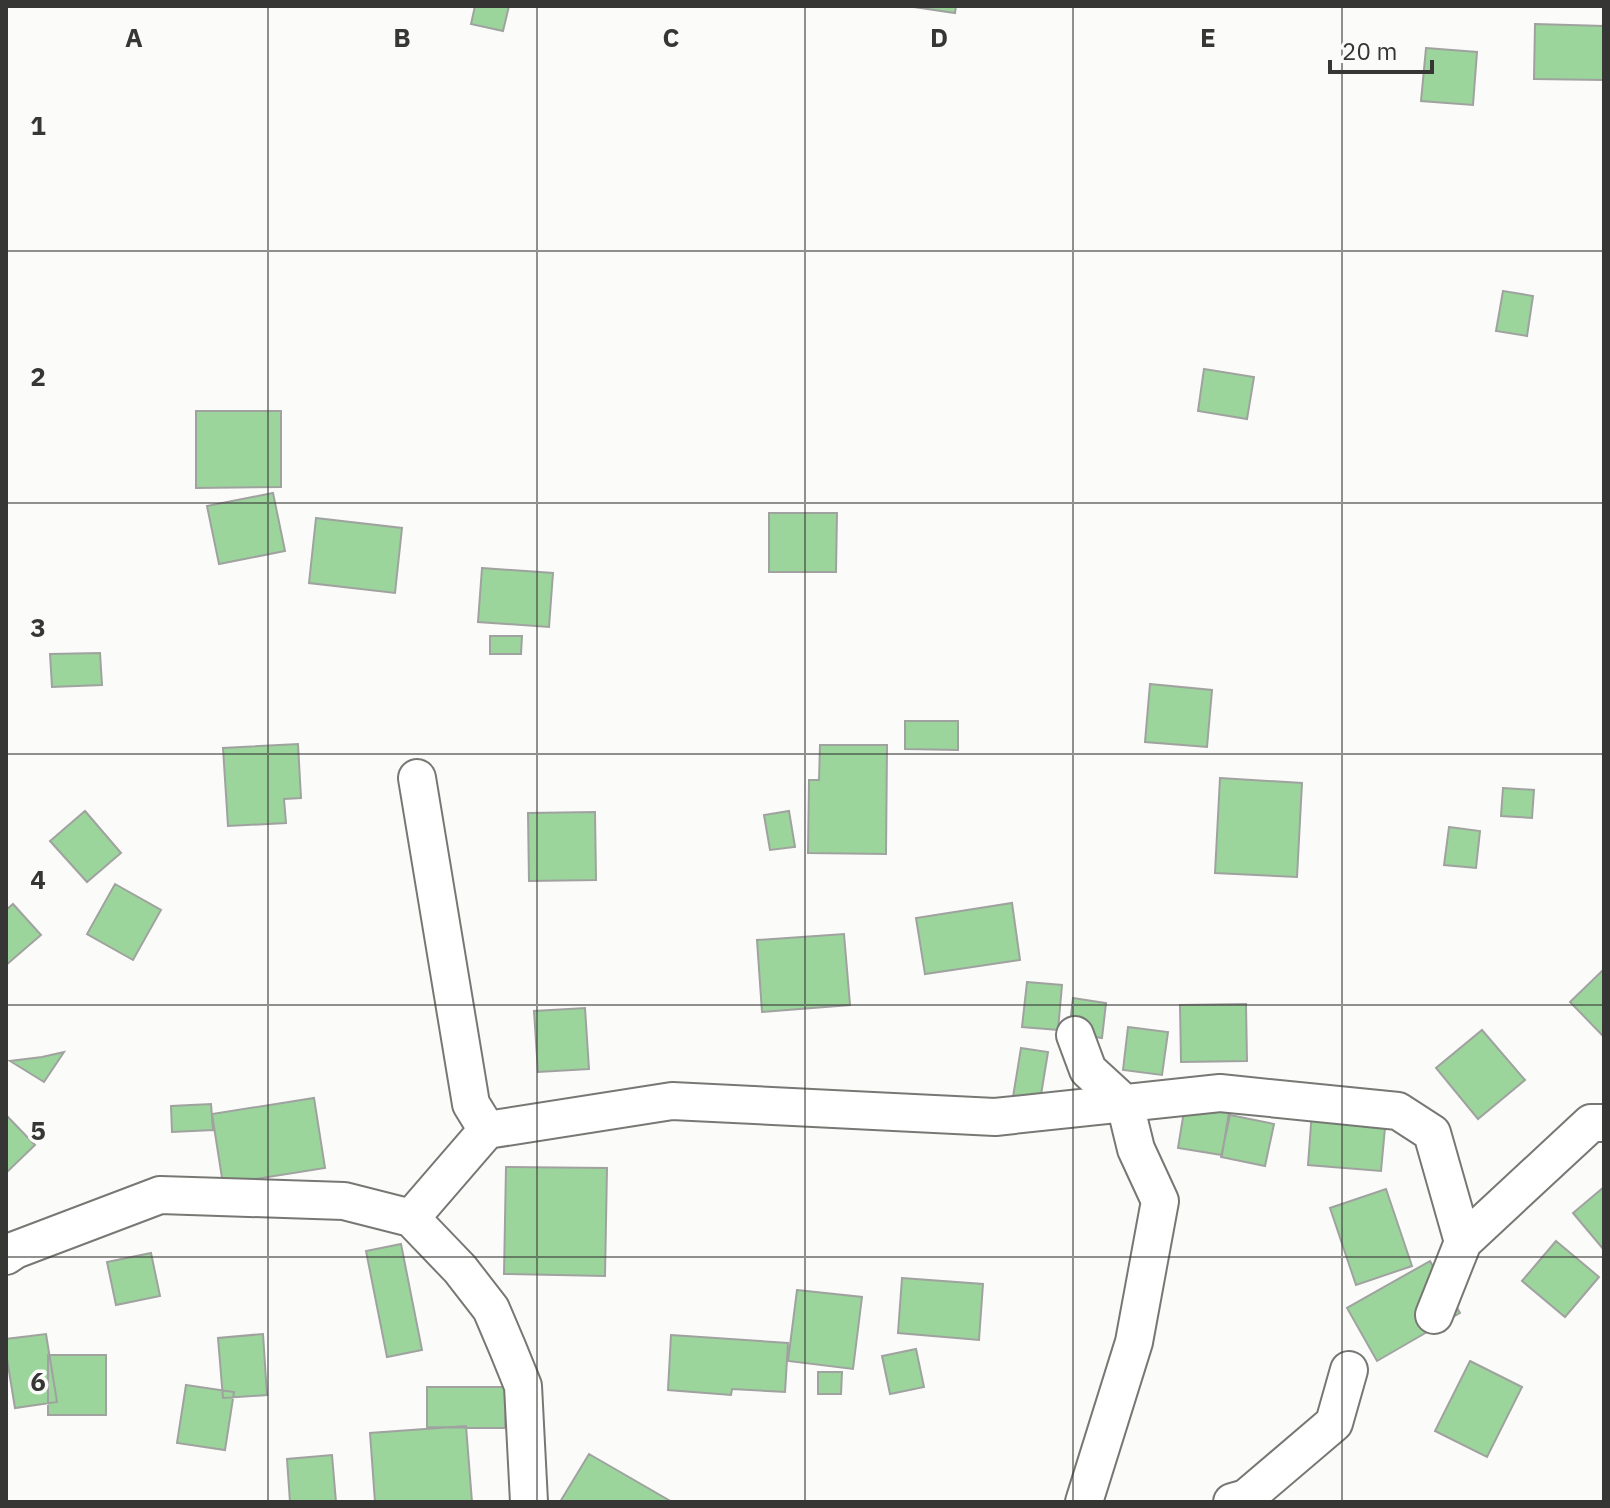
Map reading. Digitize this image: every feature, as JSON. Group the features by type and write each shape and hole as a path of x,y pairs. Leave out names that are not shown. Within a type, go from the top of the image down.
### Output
{"street":[{"path":"417,778 471,1104 487,1130"},
{"path":"1075,1035 1088,1070 1125,1104 1136,1149 1160,1201 1134,1342 1084,1502"},
{"path":"411,1218 487,1130 672,1101 995,1117 1220,1093 1398,1111 1432,1133 1463,1242"},
{"path":"1434,1315 1463,1242 1591,1123 1604,1123"},
{"path":"6,1256 160,1195 344,1201 411,1218 460,1269 491,1309 508,1349 523,1386 529,1502"},
{"path":"1232,1502 1246,1498 1334,1423 1349,1370"}],"building":[{"path":"475,6 509,6 503,31 471,24"},
{"path":"907,6 956,6 955,13"},
{"path":"1535,24 1604,26 1604,80 1534,79"},
{"path":"1426,48 1477,52 1473,105 1421,101"},
{"path":"1503,291 1533,296 1527,336 1496,331"},
{"path":"1204,369 1254,377 1247,419 1198,411"},
{"path":"196,411 281,411 281,487 196,488"},
{"path":"273,493 285,551 219,564 207,506"},
{"path":"769,513 837,513 836,572 769,572"},
{"path":"316,518 402,528 395,593 309,583"},
{"path":"482,568 553,573 549,627 478,622"},
{"path":"490,636 522,636 521,654 490,654"},
{"path":"100,653 102,685 52,687 50,654"},
{"path":"1150,684 1212,690 1207,747 1145,742"},
{"path":"905,721 958,721 958,750 905,749"},
{"path":"298,744 301,798 284,799 286,823 228,826 223,748"},
{"path":"820,745 887,745 886,854 808,853 809,780 819,780"},
{"path":"1220,778 1302,783 1297,877 1215,873"},
{"path":"1503,788 1534,790 1532,818 1501,816"},
{"path":"85,811 121,853 87,882 50,841"},
{"path":"789,811 795,847 770,850 764,815"},
{"path":"595,812 596,880 529,881 528,813"},
{"path":"1449,827 1480,831 1476,868 1444,865"},
{"path":"115,884 161,910 133,960 87,934"},
{"path":"1012,903 1020,960 925,974 916,918"},
{"path":"13,904 41,935 6,965 6,910"},
{"path":"844,934 850,1005 762,1012 757,940"},
{"path":"1604,969 1604,1037 1570,1002"},
{"path":"1027,982 1062,985 1058,1030 1022,1027"},
{"path":"1073,998 1106,1003 1102,1038 1069,1033"},
{"path":"1246,1004 1247,1061 1181,1062 1180,1005"},
{"path":"585,1008 589,1069 538,1072 534,1011"},
{"path":"1128,1027 1168,1032 1162,1075 1123,1070"},
{"path":"1482,1030 1525,1080 1478,1119 1436,1068"},
{"path":"1021,1048 1048,1052 1040,1101 1013,1097"},
{"path":"64,1052 44,1082 10,1061 42,1057"},
{"path":"314,1098 325,1168 223,1184 212,1114"},
{"path":"1186,1099 1230,1106 1222,1155 1178,1148"},
{"path":"211,1104 213,1130 172,1132 171,1106"},
{"path":"1312,1111 1386,1117 1381,1171 1308,1165"},
{"path":"6,1115 35,1145 6,1173"},
{"path":"1230,1115 1274,1124 1265,1166 1221,1157"},
{"path":"506,1167 607,1168 605,1276 504,1274"},
{"path":"1604,1187 1604,1250 1573,1213"},
{"path":"1386,1189 1412,1266 1356,1285 1330,1208"},
{"path":"1556,1241 1599,1277 1565,1317 1522,1281"},
{"path":"401,1244 422,1350 387,1357 366,1251"},
{"path":"151,1253 160,1296 116,1305 107,1262"},
{"path":"1430,1261 1460,1313 1377,1361 1347,1308"},
{"path":"902,1278 983,1284 979,1340 898,1333"},
{"path":"797,1290 862,1297 853,1369 788,1361"},
{"path":"46,1334 57,1402 15,1408 6,1339"},
{"path":"263,1334 267,1395 223,1398 218,1338"},
{"path":"671,1335 788,1343 785,1392 732,1389 731,1395 668,1390"},
{"path":"916,1349 924,1387 890,1394 882,1356"},
{"path":"48,1355 106,1355 106,1415 48,1415"},
{"path":"1470,1361 1522,1387 1487,1457 1435,1431"},
{"path":"818,1372 842,1372 841,1394 818,1394"},
{"path":"186,1385 234,1392 225,1450 177,1443"},
{"path":"427,1387 506,1387 505,1428 427,1427"},
{"path":"466,1426 472,1502 375,1502 370,1433"},
{"path":"589,1454 672,1502 560,1502"},
{"path":"332,1455 336,1502 290,1502 287,1459"}]}
